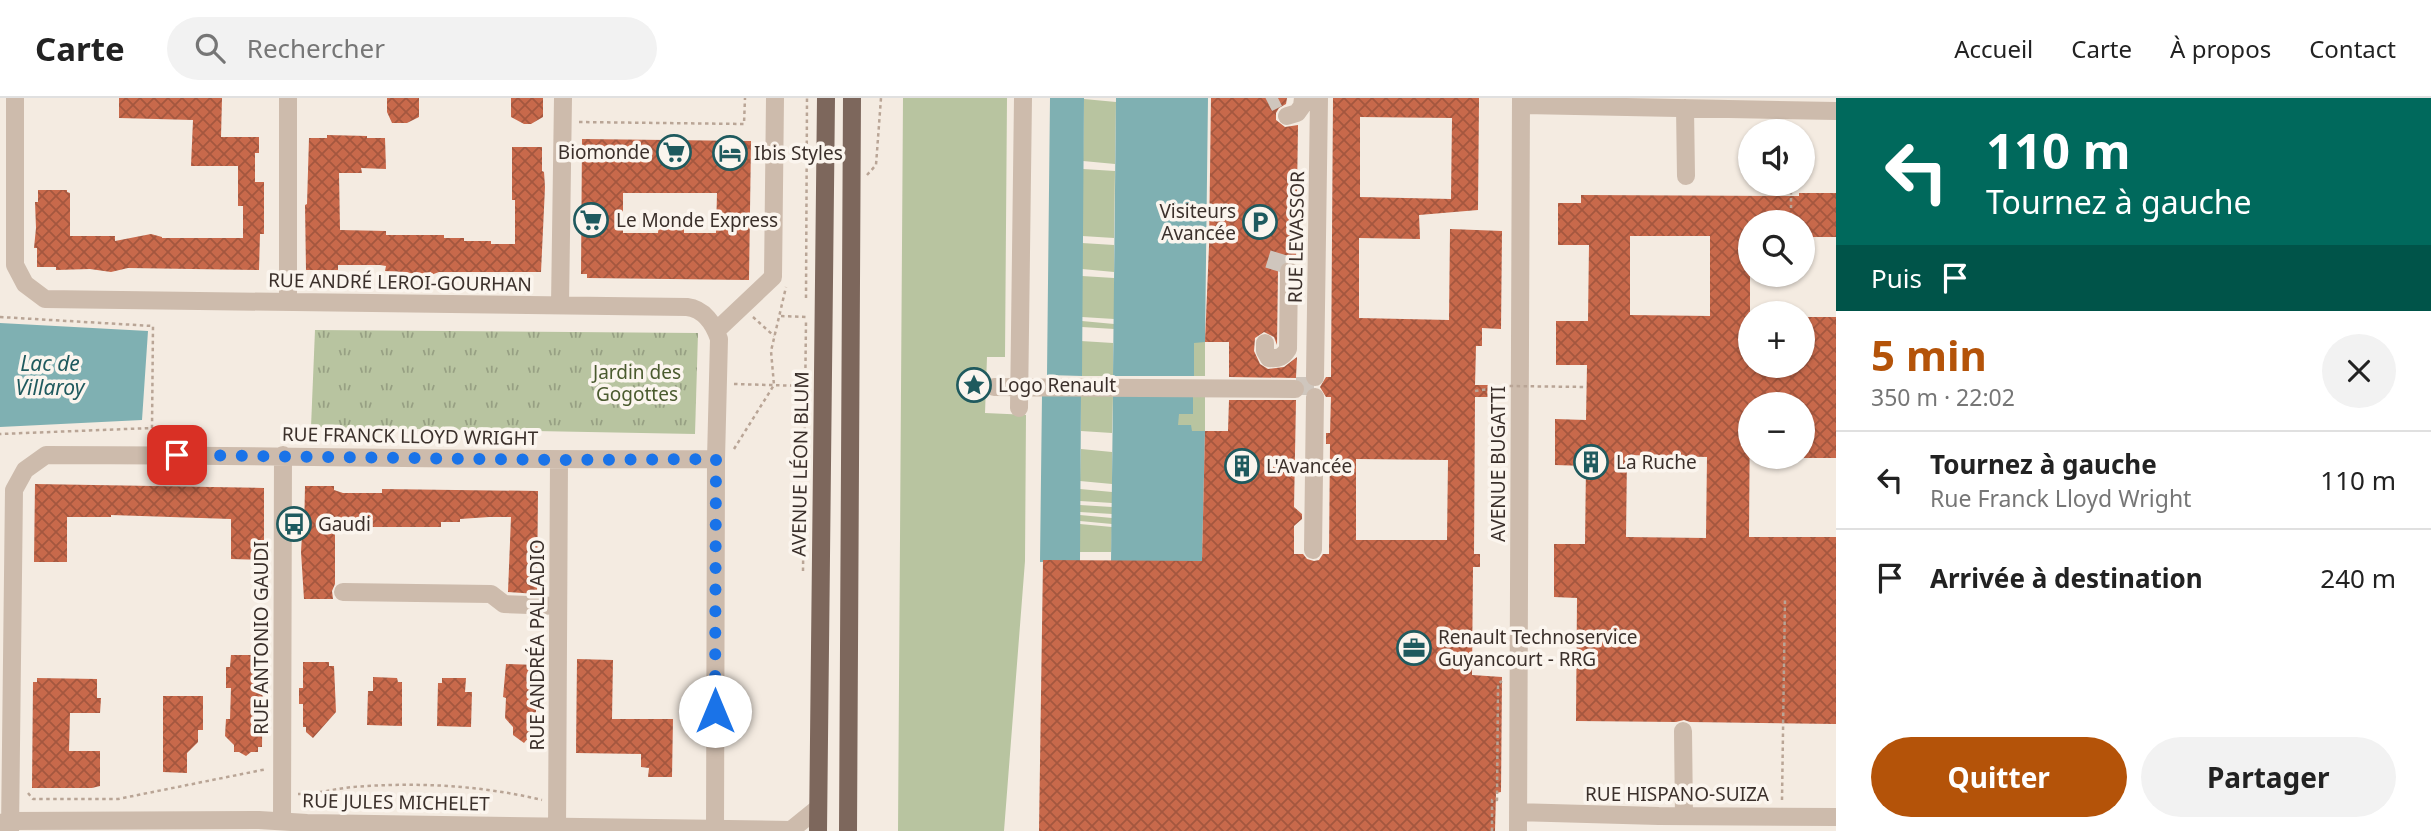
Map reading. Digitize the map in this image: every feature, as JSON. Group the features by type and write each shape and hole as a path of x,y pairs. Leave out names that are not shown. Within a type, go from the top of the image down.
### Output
{"main road":[{"name":"AVENUE LÉON BLUM","path":"818,831 826,98"},
{"path":"848,831 852,98"}],"street":[{"name":"RUE ANDRÉ LEROI-GOURHAN","path":"15,98 15,265 25,284 45,299 692,307 706,316 716,331"},
{"path":"288,98 288,302"},
{"path":"560,305 563,98"},
{"path":"715,829 724,456 724,383 716,331 773,277 775,98"},
{"path":"1019,408 1023,98"},
{"path":"1287,116 1297,113 1303,106 1303,98"},
{"name":"RUE LEVASSOR","path":"1315,377 1319,98"},
{"path":"1521,102 1836,111"},
{"name":"AVENUE BUGATTI","path":"1518,831 1521,102"},
{"path":"1685,108 1686,176"},
{"path":"1265,344 1269,358 1283,356 1288,349 1289,271"},
{"path":"994,387 1295,388"},
{"path":"1313,550 1315,397"},
{"name":"RUE FRANCK LLOYD WRIGHT","path":"9,787 14,490 24,470 46,455 283,455 559,460 724,456"},
{"name":"RUE ANTONIO GAUDI","path":"282,821 283,455"},
{"name":"RUE ANDRÉA PALLADIO","path":"557,828 559,460"},
{"path":"343,592 491,594 504,604 558,606"},
{"path":"1683,731 1684,816"},
{"path":"7,825 9,787"},
{"name":"RUE JULES MICHELET","path":"7,825 282,821 557,828 792,830 817,809"},
{"name":"RUE HISPANO-SUIZA","path":"1518,812 1836,817"}],"path":[{"path":"573,122 744,124 745,98"},
{"path":"806,303 807,98"},
{"path":"864,178 876,165 881,98"},
{"path":"1791,196 1791,208"},
{"path":"724,456 774,384 771,351 786,292"},
{"path":"750,314 774,336"},
{"path":"780,316 806,317 803,581"},
{"path":"0,317 153,326 152,428 0,434"},
{"path":"724,383 804,386"},
{"path":"1475,390 1508,386 1587,387"},
{"path":"1782,815 1785,598"},
{"path":"1492,831 1492,800 1497,800 1498,684 1502,683 1502,669"},
{"path":"9,787 21,785 33,799 118,799 281,766"},
{"path":"281,793 301,794 351,787 415,785 465,787 544,800 557,799"}],"green space":[{"path":"903,98 1007,98 1005,357 987,357 985,413 1026,415 1025,561 1004,831 898,831"},
{"path":"1084,99 1116,102 1115,164 1083,161"},
{"path":"1083,169 1115,171 1114,238 1082,236"},
{"path":"1082,243 1114,245 1114,272 1082,269"},
{"path":"1082,276 1114,278 1114,319 1082,317"},
{"path":"1082,321 1114,324 1114,329 1082,327"},
{"name":"Jardin des Gogottes","path":"315,330 698,333 695,434 311,427"},
{"path":"1081,341 1113,343 1113,376 1082,376"},
{"path":"1194,342 1205,342 1205,376 1194,376"},
{"path":"1081,396 1113,396 1112,433 1081,431"},
{"path":"1193,396 1205,396 1205,431 1191,431 1178,425 1178,414"},
{"path":"1081,449 1112,452 1112,484 1080,481"},
{"path":"1080,489 1112,492 1112,503 1080,501"},
{"path":"1080,505 1112,507 1112,514 1080,512"},
{"path":"1080,515 1112,518 1112,524 1080,521"},
{"path":"1080,524 1112,527 1111,552 1080,552"}],"water":[{"path":"1050,98 1084,98 1082,376 1047,375"},
{"path":"1116,98 1208,98 1205,342 1194,343 1194,376 1113,376"},
{"name":"Lac de Villaroy","path":"0,323 148,331 142,420 0,427"},
{"path":"1042,395 1081,396 1080,561 1040,562"},
{"path":"1113,396 1193,396 1193,414 1179,414 1178,425 1191,425 1192,431 1205,431 1202,561 1111,561"}],"pier":[{"path":"1109,376 1197,376 1194,380 1113,379"}],"building":[{"path":"119,98 222,98 221,137 259,137 259,153 255,153 255,182 264,182 264,234 260,234 259,270 128,268 111,272 37,267 37,248 34,248 35,202 38,202 38,190 67,190 70,193 70,236 115,236 115,241 151,234 162,238 243,238 243,206 238,206 238,166 191,166 193,120 119,118"},
{"path":"387,98 419,98 419,117 407,123 392,123 387,112"},
{"path":"511,98 543,98 543,117 531,124 524,124 511,117"},
{"name":"Visiteurs Avancée","path":"1211,98 1287,98 1286,104 1276,113 1276,120 1285,127 1298,125 1296,262 1284,261 1278,270 1277,345 1274,337 1264,332 1255,338 1254,351 1260,364 1268,369 1284,367 1297,357 1296,377 1304,377 1310,387 1306,390 1304,383 1296,378 1229,377 1229,342 1205,342"},
{"name":"L'Avancée","path":"1333,98 1479,98 1478,210 1419,215 1420,239 1359,238 1359,318 1449,320 1450,229 1502,231 1501,329 1482,328 1482,346 1476,346 1475,385 1508,385 1508,397 1475,397 1474,554 1480,554 1480,567 1473,567 1472,675 1502,677 1501,792 1496,793 1495,831 1039,831 1043,560 1202,561 1205,431 1228,431 1229,400 1296,400 1294,507 1302,514 1302,519 1294,526 1294,554 1303,554 1314,561 1319,560 1323,554 1329,554 1330,444 1326,444 1326,433 1330,433 1331,397 1326,397 1320,387 1326,377 1331,377","holes":["1360,117 1452,118 1451,199 1360,197","1356,459 1448,460 1447,540 1356,540"]},
{"path":"327,135 385,138 386,169 361,168 362,173 339,173 340,230 386,231 386,235 444,235 444,238 464,238 464,241 491,241 491,244 515,244 512,147 542,147 545,187 541,272 439,272 431,275 431,272 417,275 385,271 386,266 380,265 338,265 338,270 306,270 305,205 309,138 327,138"},
{"path":"582,139 751,141 749,280 587,278 587,274 581,274","holes":["623,193 717,193 716,233 684,233 684,220 659,220 658,233 623,233"]},
{"name":"La Ruche","path":"1815,193 1836,193 1836,237 1815,237 1815,210 1738,210 1738,287 1750,287 1750,301 1738,301 1738,378 1815,378 1815,317 1836,317 1836,458 1815,458 1815,392 1738,392 1738,469 1750,469 1749,537 1836,537 1836,724 1684,720 1576,721 1577,598 1554,597 1554,544 1585,544 1586,466 1555,465 1555,419 1586,420 1587,365 1556,365 1556,321 1588,321 1589,245 1558,245 1558,203 1581,203 1581,195 1815,196","holes":["1630,236 1710,236 1710,316 1630,315","1627,455 1707,457 1706,538 1626,537"]},
{"path":"35,484 264,488 264,560 231,559 231,519 111,515 67,517 67,562 34,562"},
{"path":"305,486 334,486 334,490 343,493 382,493 382,489 538,491 537,594 508,592 511,517 489,517 441,522 441,527 362,527 362,530 335,530 333,599 304,599 301,552"},
{"path":"231,655 263,655 262,747 258,747 258,752 251,752 246,756 234,752 234,745 225,736 226,719 230,719 231,688 226,688 226,667 230,667"},
{"path":"577,659 613,660 612,719 673,719 672,777 648,777 649,768 641,767 641,754 576,753"},
{"path":"303,662 329,662 329,666 334,666 336,712 313,738 306,732 306,727 303,727 303,704 299,704 299,688 303,688"},
{"path":"506,664 537,665 536,691 540,691 539,707 536,707 536,729 533,729 532,736 524,743 513,735 513,727 505,718 506,698 503,697"},
{"path":"373,677 397,678 398,682 402,682 402,726 367,725 368,691 373,691"},
{"path":"37,678 97,679 97,698 101,698 100,713 70,713 69,751 100,751 100,786 32,788 33,682 37,682"},
{"path":"442,678 466,678 465,692 472,692 471,727 437,726 438,683 442,683"},
{"path":"163,696 203,696 203,730 198,730 198,742 187,753 187,773 163,772"}],"tunnel":[{"path":"1268,103 1278,98"},
{"path":"1268,259 1291,266 1291,280"},
{"path":"1296,386 1315,386"}],"place":[{"name":"Biomonde","path":"674,152"},
{"name":"Ibis Styles","path":"730,153"},
{"name":"Le Monde Express","path":"591,220"},
{"name":"Visiteurs Avancée","path":"1260,222"},
{"name":"Logo Renault","path":"974,385"},
{"name":"La Ruche","path":"1591,462"},
{"name":"L'Avancée","path":"1242,466"},
{"name":"Gaudi","path":"294,524"},
{"name":"Renault Technoservice Guyancourt - RRG","path":"1414,648"}],"route":[{"path":"177,455 559,460 716,459 715,711"}]}
